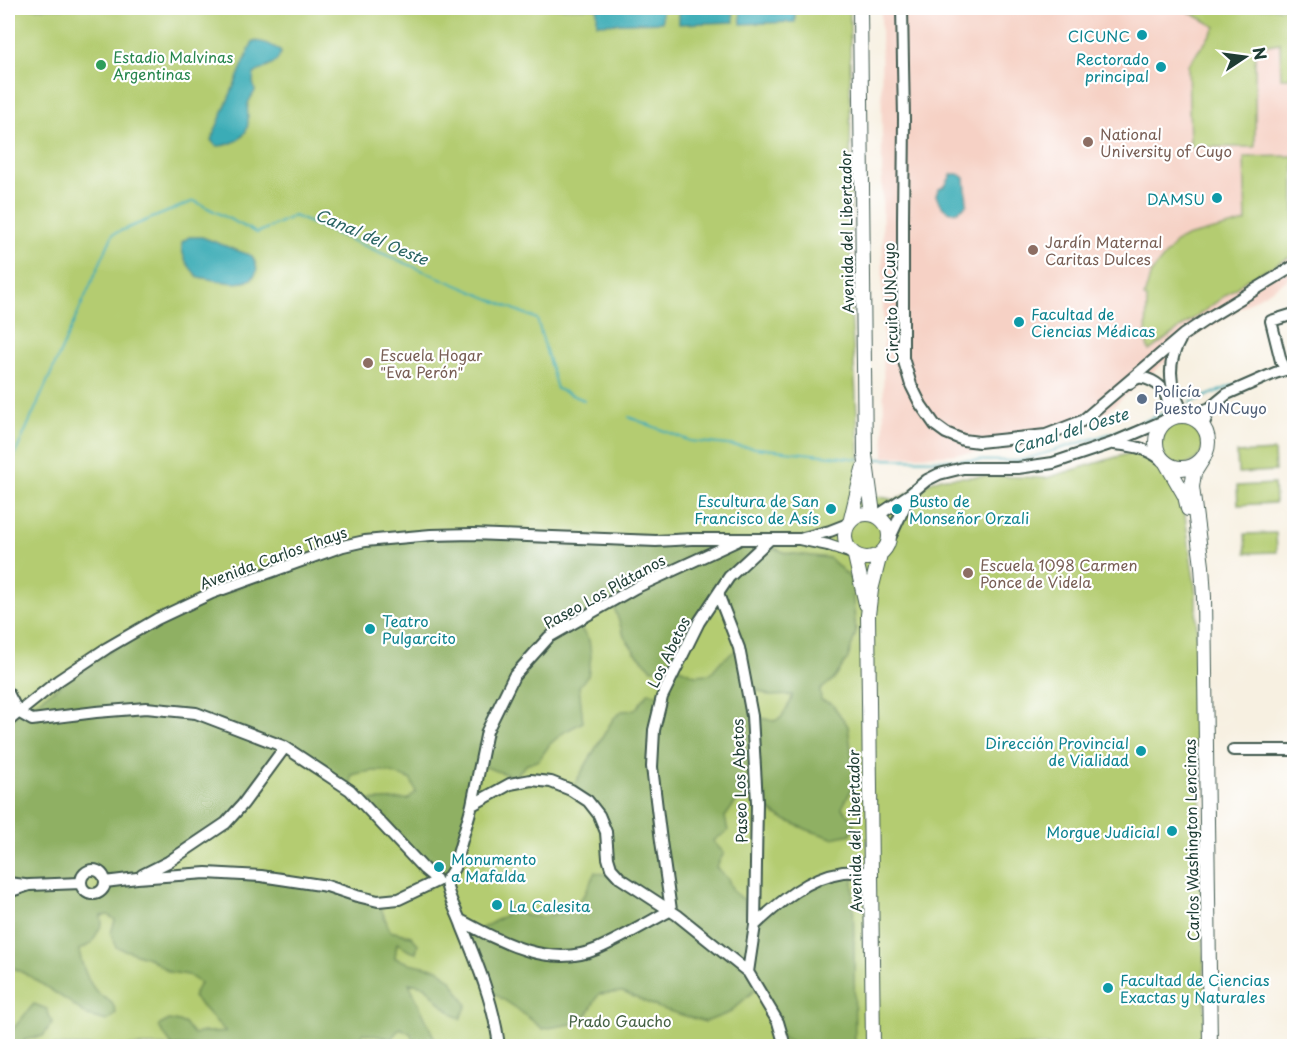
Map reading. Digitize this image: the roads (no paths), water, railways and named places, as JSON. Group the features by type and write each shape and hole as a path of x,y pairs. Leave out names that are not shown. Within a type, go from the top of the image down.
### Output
{"main road":[{"name":"Avenida del Libertador","path":"860,8 865,455 875,515"},
{"path":"1175,416 1188,416 1203,426 1207,433 1207,449 1204,457 1196,464 1186,468 1175,468 1163,461 1156,449 1155,438 1159,428 1168,419 1175,416"},
{"name":"Avenida del Libertador","path":"850,521 865,455"},
{"name":"Carlos Washington Lencinas","path":"1204,457 1194,473 1192,487 1202,566 1205,634 1210,1047"},
{"name":"Carlos Washington Lencinas","path":"1163,461 1185,496 1194,545 1205,634"},
{"path":"865,513 875,515 886,525 889,540 880,554 864,559 854,555 847,547 844,532 850,521 858,515 865,513"},
{"name":"Avenida del Libertador","path":"873,1047 868,615 871,590 880,554"},
{"name":"Avenida del Libertador","path":"854,555 868,615"}],"street":[{"name":"Circuito UNCuyo","path":"902,8 903,358 911,385 921,405 935,425 946,433 963,440 979,442 1046,435 1068,427 1089,416 1183,335 1294,266"},
{"path":"1290,369 1281,361 1271,321 1294,314"},
{"path":"1183,335 1174,349 1171,376 1178,403 1188,416 1210,408 1227,394 1275,373 1290,369"},
{"path":"875,515 910,494 927,480 951,470 1018,468 1053,463 1110,444 1168,419 1168,402 1164,391 1154,383 1145,378 1139,378 1124,386"},
{"path":"1203,426 1210,408"},
{"path":"1110,444 1135,446 1149,450 1163,461"},
{"path":"889,540 910,494"},
{"name":"Avenida Carlos Thays","path":"799,539 830,531 850,521"},
{"name":"Avenida Carlos Thays","path":"8,721 59,680 107,648 157,619 212,593 343,546 365,541 398,537 473,534 656,541 799,539 828,545 854,555"},
{"name":"Paseo Los Plátanos","path":"443,879 472,805 487,731 514,676 549,637 635,588 740,539"},
{"name":"Los Abetos","path":"671,910 652,767 654,730 662,698 699,622 729,577 770,539"},
{"name":"Paseo Los Abetos","path":"718,594 739,648 752,716 757,802 755,925 748,972"},
{"path":"8,693 18,712 32,720 146,708 196,713 285,747 350,790 425,870 443,879 486,988 495,1019 499,1047"},
{"path":"136,878 168,862 226,823 285,747"},
{"path":"1233,750 1294,750"},
{"path":"472,805 510,784 531,780 551,782 571,790 588,801 599,815 606,832 610,868 620,878 671,910 748,972 778,1022 785,1047"},
{"path":"95,870 102,874 105,882 104,889 94,894 84,890 81,883 87,872 95,870"},
{"path":"755,925 780,903 811,882 844,872 871,873"},
{"path":"105,882 206,873 261,876 327,886 378,901 399,899 443,879"},
{"path":"8,883 29,885 81,883"},
{"path":"8,892 29,885"},
{"path":"460,920 519,949 561,957 596,950 671,910"}],"water":[{"path":"597,8 662,8 662,22 597,24"},
{"path":"679,8 733,8 734,22 679,24"},
{"path":"740,8 795,8 795,22 741,24"},
{"path":"253,41 268,44 281,52 273,64 254,74 255,91 248,104 248,122 243,136 235,142 216,146 211,140"},
{"path":"952,174 959,174 965,178 967,204 962,209 953,212 941,205 936,195"},
{"path":"189,237 202,237 252,256 257,268 255,275 244,282 237,283 198,277 184,257 182,242"}],"waterway":[{"name":"Canal del Oeste","path":"8,470 113,234 194,201 257,233 294,216 537,319 557,389 584,400"},
{"path":"1189,403 1239,383"},
{"name":"Canal del Oeste","path":"873,459 1019,461 1122,430 1165,413"},
{"name":"Canal del Oeste","path":"629,417 690,441 859,459"}],"place":[{"name":"CICUNC","path":"1142,35"},
{"name":"Estadio Malvinas Argentinas","path":"101,65"},
{"name":"Rectorado principal","path":"1161,67"},
{"name":"National University of Cuyo","path":"1088,142"},
{"name":"DAMSU","path":"1217,198"},
{"name":"Jardín Maternal Caritas Dulces","path":"1033,250"},
{"name":"Facultad de Ciencias Médicas","path":"1019,322"},
{"name":"Escuela Hogar \"Eva Perón\"","path":"368,363"},
{"name":"Policía Puesto UNCuyo","path":"1142,399"},
{"name":"Escultura de San Francisco de Asís","path":"831,509"},
{"name":"Busto de Monseñor Orzali","path":"897,509"},
{"name":"Escuela 1098 Carmen Ponce de Videla","path":"968,573"},
{"name":"Teatro Pulgarcito","path":"370,629"},
{"name":"Dirección Provincial de Vialidad","path":"1141,751"},
{"name":"Morgue Judicial","path":"1172,831"},
{"name":"Monumento a Mafalda","path":"439,867"},
{"name":"La Calesita","path":"497,905"},
{"name":"Facultad de Ciencias Exactas y Naturales","path":"1108,988"}],"park label":[{"name":"Prado Gaucho","path":"620,1020"}]}
